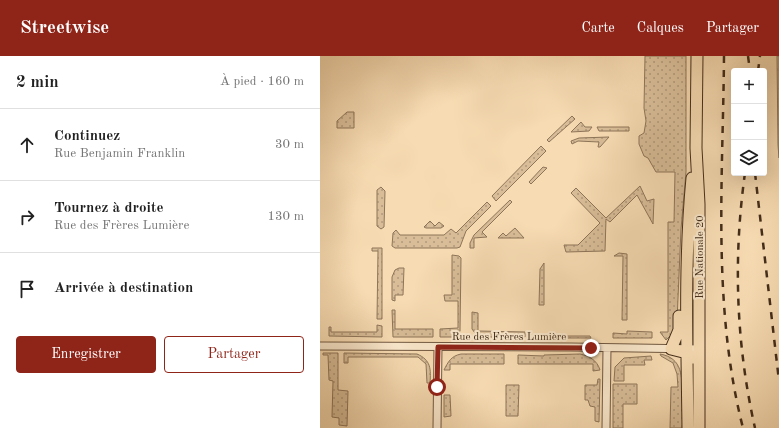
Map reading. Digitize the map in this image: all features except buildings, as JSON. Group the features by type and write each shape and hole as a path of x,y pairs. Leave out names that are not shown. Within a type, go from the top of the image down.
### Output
{"main road":[{"path":"696,148 697,56"},
{"name":"Rue Nationale 20","path":"688,428 686,322 689,209 696,148"},
{"name":"Rue Nationale 20","path":"696,148 700,204 699,428"},
{"name":"Rue Nationale 20","path":"671,349 679,330 683,231 689,209"},
{"path":"671,349 687,351 693,358 694,428"}],"street":[{"name":"Rue des Frères Lumière","path":"320,346 671,349"},
{"path":"437,428 438,347"},
{"path":"606,428 607,348"},
{"path":"687,351 699,349"}],"green space":[{"path":"645,56 686,56 686,172 681,229 677,321 671,335 666,340 660,332 668,332 668,222 674,222 675,172 656,172 648,158 644,156 639,144 639,136 644,133 646,121 644,108"},
{"path":"777,56 779,56 779,158 778,145"},
{"path":"347,112 354,112 354,128 337,128 337,121"},
{"path":"572,116 575,119 549,142 547,140"},
{"path":"581,122 585,127 592,127 589,131 571,132"},
{"path":"597,127 629,127 629,131 599,131"},
{"path":"609,137 600,147 598,147 599,142 578,141 572,144 571,141 579,138"},
{"path":"541,146 546,151 496,201 492,196"},
{"path":"543,167 547,168 531,184 529,182"},
{"path":"640,186 647,201 654,199 653,224 637,195 610,222 606,219 605,251 566,252 564,245 578,245 600,223 571,193 576,188 606,218"},
{"path":"381,187 385,191 384,227 381,229 377,226 377,190"},
{"path":"510,200 512,202 482,232 487,237 474,238 474,248 470,248 470,243 474,235"},
{"path":"487,202 491,206 466,231 460,247 395,248 392,246 393,233 396,230 400,235 444,235 451,229 456,233"},
{"path":"430,221 435,226 439,222 444,226 441,228 424,227"},
{"path":"515,228 524,238 498,238 503,233 506,236"},
{"path":"372,248 382,248 382,319 377,319 378,251 372,251"},
{"path":"619,253 627,254 627,320 622,320 623,256 614,256"},
{"path":"452,255 459,256 461,258 460,331 456,337 440,337 440,329 458,328 458,301 445,301 444,295 452,295"},
{"path":"544,263 544,305 539,305 540,269"},
{"path":"404,268 403,295 395,295 395,301 392,300 392,277 395,270"},
{"path":"392,310 395,310 395,329 433,329 433,337 393,337"},
{"path":"472,312 478,313 478,331 525,332 525,337 478,337 472,329"},
{"path":"377,325 382,326 382,337 329,336 329,327 331,327 331,332 377,332"},
{"path":"627,331 652,332 652,338 613,338 613,333 627,334"},
{"path":"548,336 590,336 591,338 548,338"},
{"path":"323,353 338,353 338,390 348,391 347,426 339,425 339,418 332,417 333,381 329,380 328,355 323,355"},
{"path":"344,353 417,354 422,356 428,362 430,369 430,383 427,383 426,364 418,357 348,357 348,363 344,363"},
{"path":"461,354 504,354 504,364 450,364 450,370 444,370 452,358"},
{"path":"580,354 592,359 600,370 593,371 593,364 518,364 518,355 544,356"},
{"path":"660,354 668,356 680,369 682,382 683,428 670,428 671,387 678,387 677,374 673,363"},
{"path":"651,356 652,360 644,360 645,365 624,365 624,381 614,381 615,367 624,358"},
{"path":"598,379 600,379 599,422 595,421 595,407 590,406 588,400 585,400 585,385 597,385"},
{"path":"613,384 637,384 637,404 623,404 623,428 613,428"},
{"path":"506,385 519,385 518,416 506,416"},
{"path":"444,395 450,395 451,416 444,417"}],"railway":[{"path":"724,56 721,196 723,290 733,382 743,428"},
{"path":"748,56 750,68"},
{"path":"758,68 760,56"},
{"path":"745,176 739,237 738,301 744,365 755,428"},
{"path":"755,176 779,381"}],"route":[{"path":"437,387 438,347 591,348"}]}
